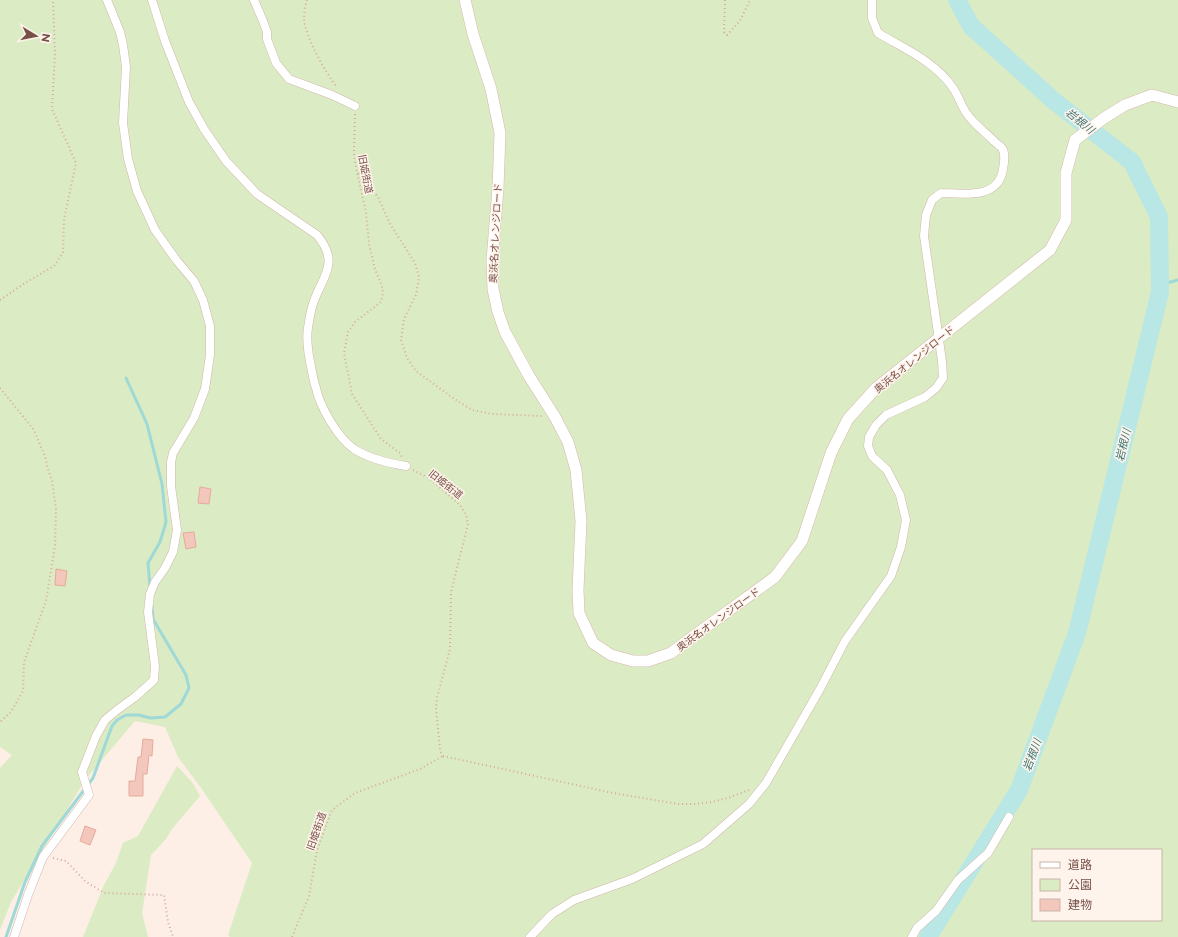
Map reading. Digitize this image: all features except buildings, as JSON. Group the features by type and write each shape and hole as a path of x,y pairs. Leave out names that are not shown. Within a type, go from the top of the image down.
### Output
{"street":[{"path":"14,937 43,857 89,795 82,772 96,736 105,720 154,680 155,666 148,612 150,594 155,582 165,568 173,552 177,530 171,486 171,462 173,453 194,418 205,390 210,355 210,326 203,300 194,280 177,261 155,230 137,191 128,159 123,123 126,67 123,45 120,32 106,0"},
{"path":"152,0 165,40 189,102 204,129 226,161 258,194 317,235 327,253 329,262 326,277 312,307 308,331 308,349 316,390 330,422 344,440 354,449 377,461 406,466"},
{"path":"254,0 267,32 267,39 276,63 288,79 332,95 355,106"},
{"name":"奥浜名オレンジロード","path":"465,0 473,34 491,89 500,133 498,189 492,260 493,289 498,312 505,332 568,442 576,470 581,521 578,590 579,613 593,643 611,655 633,661 648,661 671,653 775,577 802,541 831,453 848,419 876,388 1050,250 1066,220 1066,173 1075,140 1104,118 1125,105 1152,95 1178,102"},
{"path":"530,937 552,914 574,900 632,879 703,844 749,804 766,783 820,689 845,641 891,576 901,547 906,520 900,495 894,482 887,470 872,456 868,446 869,437 876,425 886,415 925,396 936,388 943,378 942,361 924,236 926,215 932,200 941,193 959,194 983,192 994,188 1002,176 1005,160 1002,148 970,119 963,110 953,88 938,71 923,59 878,33 872,18 872,0"},
{"path":"912,937 917,928 936,911 958,880 988,852 1009,817"}],"path":[{"path":"0,300 54,266 63,253 64,219 76,163 52,110 55,53 54,0"},
{"path":"307,0 304,19 309,38 330,80 340,90"},
{"path":"725,0 724,32 727,35 740,21 750,0"},
{"name":"旧姫街道","path":"292,937 309,896 317,850 332,810 355,793 420,769 443,756 440,750 436,708 437,698 450,649 451,592 468,524 466,514 460,505 429,478 406,466 400,453 381,439 352,394 344,353 348,332 355,322 381,302 383,293 369,244 366,214 354,152 355,106"},
{"path":"357,172 378,197 390,224 415,263 419,277 416,295 404,320 401,340 407,358 416,371 452,398 472,410 493,414 555,417"},
{"path":"0,388 34,430 46,459 52,481 56,509 55,546 46,601 24,662 23,690 11,712 0,722"},
{"path":"443,756 613,793 678,804 696,804 728,798 766,783"},
{"path":"43,857 66,861 85,881 104,893 164,895 172,937"}],"green space":[{"path":"0,0 1178,0 1178,937 230,937 228,935 252,863 178,757 165,727 135,721 85,780 11,902 0,930 0,768 12,755 0,747"},
{"path":"177,766 192,782 200,796 172,829 166,839 151,855 142,913 148,937 83,937 104,885 116,863 123,843 138,836"}],"waterway":[{"name":"岩根川","path":"928,937 1019,790 1077,633 1160,292 1159,217 1132,162 1054,101 971,26 957,0"},
{"path":"1160,285 1178,280"},
{"path":"126,378 147,424 162,484 166,522 160,542 148,563 150,587"},
{"path":"6,937 25,882 42,846 93,778 112,726 117,720 126,715 139,715 150,718 165,717 181,704 189,688 186,675 153,619 152,606"}]}
